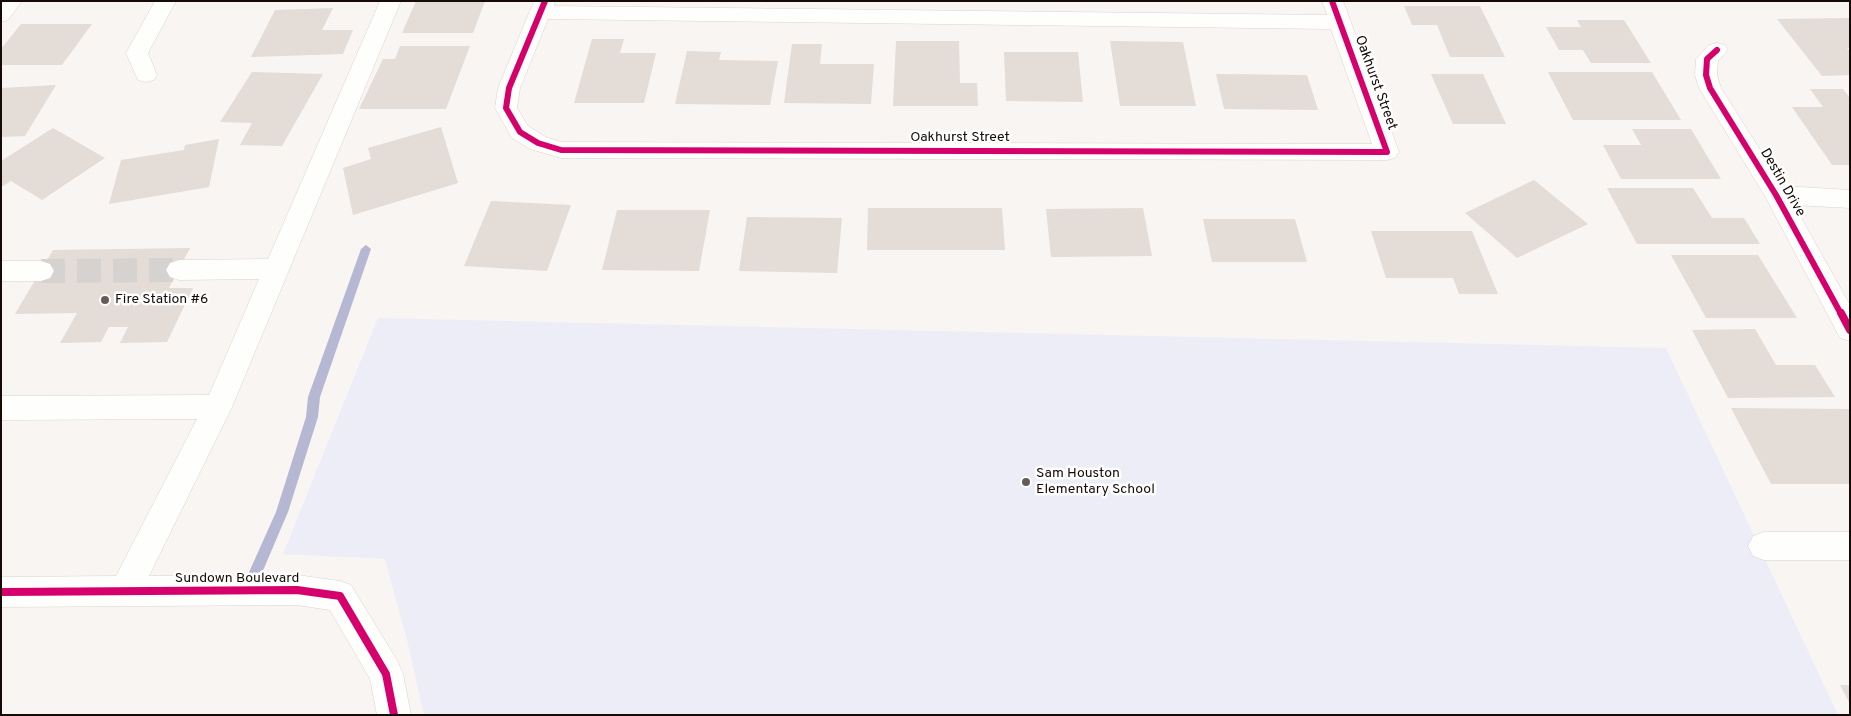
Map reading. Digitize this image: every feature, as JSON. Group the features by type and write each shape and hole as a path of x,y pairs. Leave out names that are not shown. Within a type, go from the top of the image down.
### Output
{"street":[{"path":"1,15 12,1"},
{"path":"146,75 137,53 166,1"},
{"path":"125,591 218,407 392,1"},
{"path":"543,7 1336,12"},
{"name":"Oakhurst Street","path":"543,7 509,88 506,108 520,132 538,143 562,150 1387,152 1336,12"},
{"name":"Destin Drive","path":"1717,50 1708,59 1706,75 1710,88 1776,195 1850,330"},
{"path":"1776,195 1850,199"},
{"path":"179,270 277,269"},
{"path":"1,271 41,271"},
{"path":"1,408 218,407"},
{"path":"1764,546 1850,546"},
{"name":"Sundown Boulevard","path":"1,592 297,590 340,596 386,674 394,715"}],"shaded area":[{"name":"Sam Houston Elementary School","path":"378,318 1666,348 1838,715 424,715 408,644 385,559 283,554"}],"building":[{"path":"416,1 485,1 473,33 402,33"},
{"path":"1404,6 1480,6 1505,57 1450,57 1437,25 1412,25"},
{"path":"333,8 322,30 353,30 343,54 251,57 275,10"},
{"path":"1850,18 1850,48 1847,48 1850,51 1850,75 1822,76 1777,19"},
{"path":"1577,20 1624,20 1651,63 1591,63 1583,50 1559,50 1546,27 1581,27"},
{"path":"21,24 92,24 62,65 1,65 1,49"},
{"path":"592,39 624,39 620,53 656,53 644,103 574,103"},
{"path":"896,41 959,41 960,83 977,83 978,106 893,106"},
{"path":"1110,41 1183,42 1196,106 1120,106"},
{"path":"792,44 822,44 820,64 874,64 871,104 784,103"},
{"path":"400,46 470,46 446,109 359,109 383,59 395,59"},
{"path":"687,51 721,52 719,60 778,61 770,105 675,104"},
{"path":"1004,52 1078,52 1083,102 1006,101"},
{"path":"252,72 323,74 282,146 240,145 252,123 220,122"},
{"path":"1548,72 1652,72 1681,120 1573,120"},
{"path":"1216,74 1307,75 1318,110 1224,109"},
{"path":"1431,74 1483,74 1506,124 1453,124"},
{"path":"56,85 25,136 1,137 1,88"},
{"path":"1810,89 1843,89 1850,98 1850,165 1832,165 1792,107 1823,107"},
{"path":"441,127 458,183 353,215 343,168 371,159 368,148"},
{"path":"53,128 105,158 42,200 11,181 1,187 1,161"},
{"path":"1632,129 1691,129 1721,179 1621,179 1603,145 1641,145"},
{"path":"219,139 209,187 109,204 121,160 184,150 185,145"},
{"path":"1534,180 1588,224 1517,258 1465,213"},
{"path":"1607,188 1693,188 1712,218 1744,218 1760,244 1637,244"},
{"path":"491,201 571,205 547,271 464,266"},
{"path":"868,208 1002,208 1005,250 867,250"},
{"path":"1143,208 1152,256 1051,257 1046,209"},
{"path":"617,210 710,210 699,271 602,270"},
{"path":"747,217 842,218 837,273 739,271"},
{"path":"1203,219 1295,219 1307,262 1212,262"},
{"path":"1371,231 1472,231 1498,294 1459,294 1453,278 1386,278"},
{"name":"Fire Station #6","path":"190,248 169,288 193,288 167,342 120,343 128,327 109,327 101,342 60,343 77,313 15,314 53,250"},
{"path":"1671,255 1758,255 1797,318 1706,318"},
{"path":"1755,329 1776,365 1815,365 1835,397 1728,398 1692,330"},
{"path":"1731,408 1850,409 1850,484 1771,484"},
{"path":"1840,685 1850,685 1850,704"}],"waterway":[{"path":"248,590 282,512 312,417 314,397 366,249"}],"tunnel":[{"path":"41,271 179,270"}],"cycle path":[{"path":"545,1 509,88 506,108 520,132 538,143 561,150 1387,152 1332,1"},
{"path":"1717,50 1707,59 1706,75 1710,88 1776,195 1850,330"},
{"path":"1,592 297,590 340,596 386,674 394,715"}],"place":[{"name":"Fire Station #6","path":"105,300"},
{"name":"Sam Houston Elementary School","path":"1026,482"}]}
